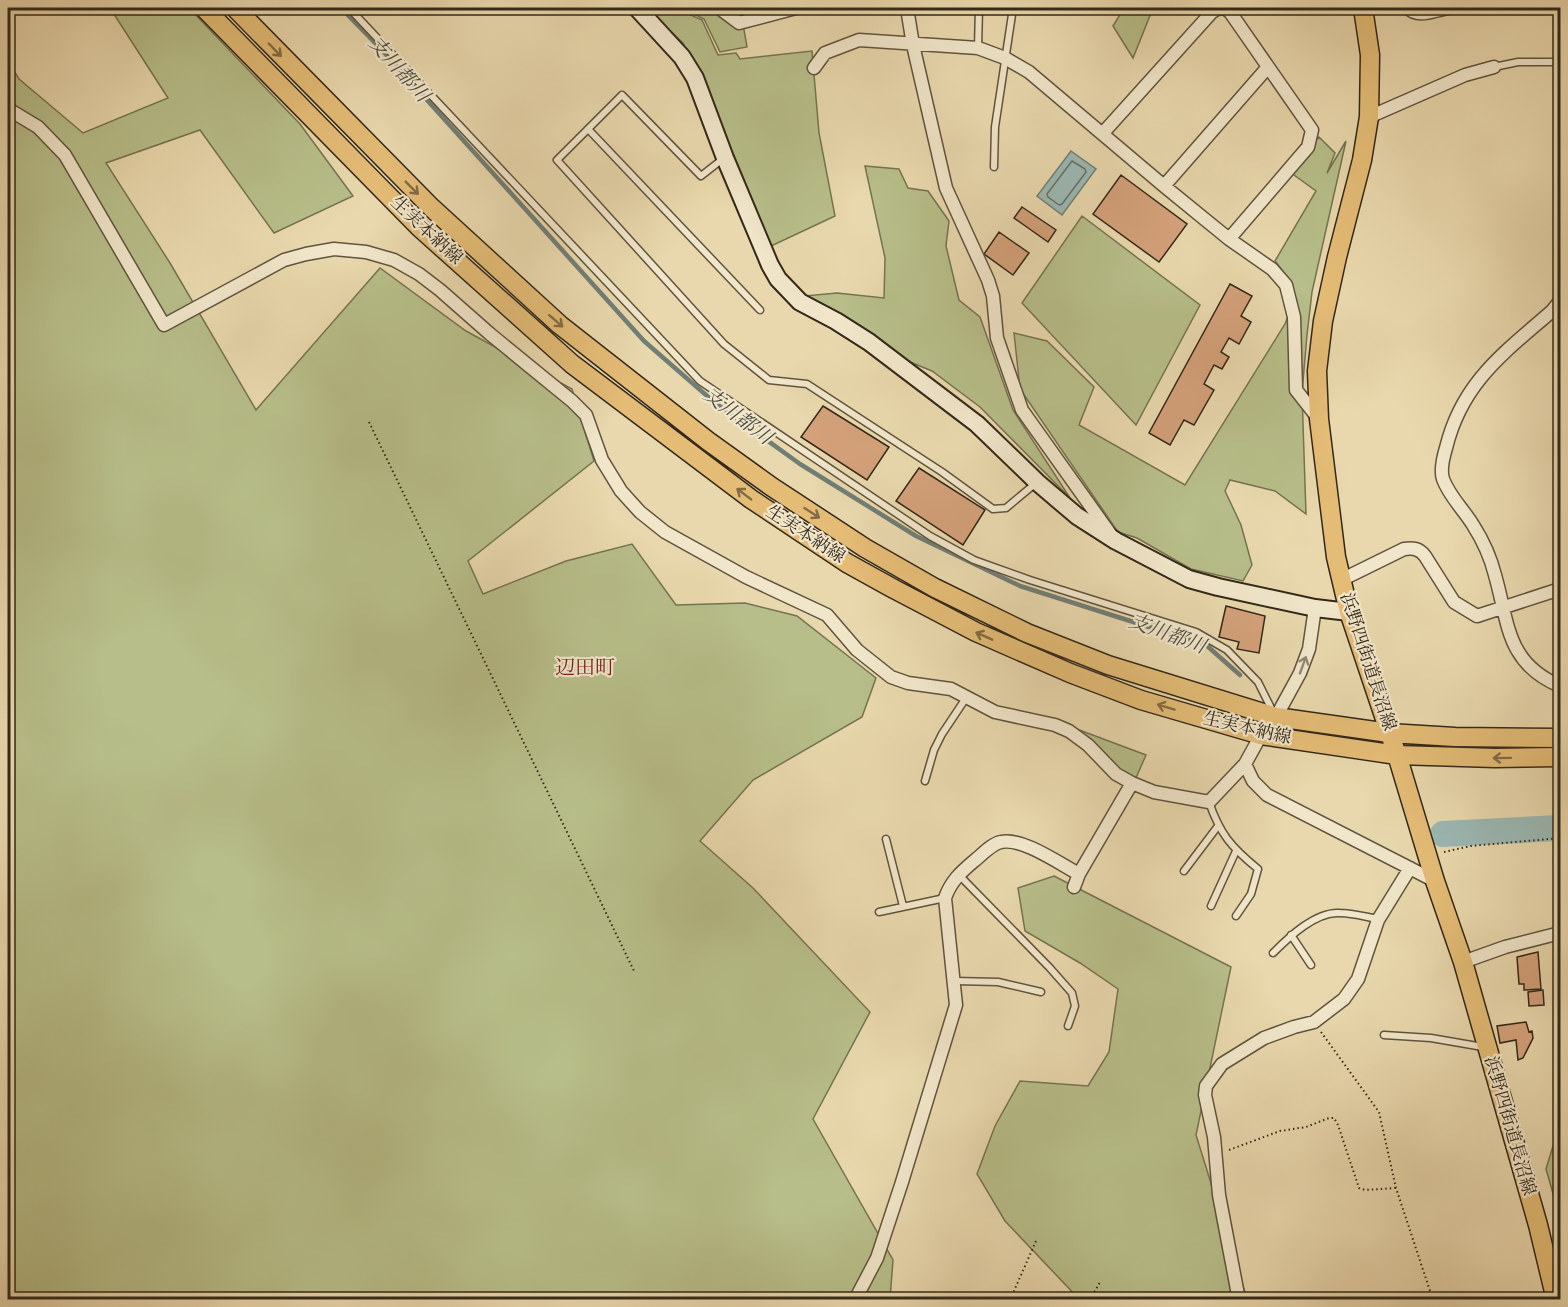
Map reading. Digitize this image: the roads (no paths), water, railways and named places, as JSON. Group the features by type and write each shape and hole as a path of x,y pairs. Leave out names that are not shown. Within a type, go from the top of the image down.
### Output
{"main road":[{"name":"生実本納線","path":"204,8 418,227 572,364 751,499 847,562 976,632 1070,673 1141,700 1261,735 1397,755 1560,757"},
{"name":"生実本納線","path":"235,8 432,208 560,325 708,441 772,487 865,548 935,588 1027,633 1108,664 1276,717 1389,733 1455,737 1560,738"},
{"name":"浜野四街道長沼線","path":"1363,8 1370,55 1369,117 1362,160 1336,257 1323,321 1317,371 1319,419 1327,496 1341,580 1349,612 1463,962 1557,1299"}],"street":[{"path":"637,8 682,57 695,78 770,266 778,279 800,302 869,342 978,424 1037,482 1077,516 1116,541 1189,579 1315,608 1349,612"},
{"path":"719,8 739,23 796,8"},
{"path":"907,8 913,45 946,188 988,280 993,296 997,339 1022,410 1116,541"},
{"path":"1103,134 1212,12 1221,8 1230,12 1312,130 1308,147 1229,238"},
{"path":"1408,8 1418,14 1448,8"},
{"path":"814,68 825,53 859,40 978,48 1005,58 1029,72 1164,186 1229,238 1272,268 1286,285 1294,316 1296,390 1319,419"},
{"path":"1369,117 1466,75 1494,66"},
{"path":"1164,186 1268,67"},
{"path":"8,108 38,128 66,155 164,325 284,260 334,249 366,252 394,260 419,274 440,290 572,400 586,415 602,460 621,491 640,512 665,532 746,577 827,615 857,650 891,677 908,683 951,689 995,712 1055,725 1069,731 1088,745 1116,774 1154,792 1209,802 1245,764 1261,735 1276,717 1300,674 1309,649 1315,608"},
{"path":"1560,301 1552,311 1491,365 1466,395 1455,417 1442,462 1442,478 1474,526 1494,572 1506,626 1522,659 1533,671 1560,686"},
{"path":"1341,580 1404,549 1413,548 1420,550 1454,602 1477,616 1560,589"},
{"path":"1245,764 1253,781 1267,795 1435,881"},
{"path":"855,1299 877,1258 956,1005 945,898 950,886 958,874 991,847 1001,842 1026,846 1076,881 1132,783"},
{"path":"1239,1299 1219,1195 1205,1095 1206,1086 1222,1064 1264,1038 1314,1022 1344,999 1358,979 1378,920 1410,868"},
{"path":"1463,962 1505,947 1560,933"}],"lane":[{"path":"349,8 700,381 930,536 974,560 1196,632 1227,650 1258,682 1276,717"},
{"path":"978,48 979,8"},
{"path":"994,167 995,127 1013,8"},
{"path":"1494,66 1518,62 1560,62"},
{"path":"725,158 701,176 622,95 557,160 724,344 769,380 807,384 942,472 993,509 1006,508 1037,482"},
{"path":"588,129 760,310"},
{"path":"925,781 934,750 966,698"},
{"path":"1209,802 1218,826 1236,851 1258,869 1251,894 1236,916"},
{"path":"1184,871 1218,826"},
{"path":"886,839 903,906"},
{"path":"1211,906 1236,851"},
{"path":"958,874 1072,993 1075,1006 1068,1026"},
{"path":"879,912 945,898"},
{"path":"1273,953 1302,927 1331,913 1340,912 1378,920"},
{"path":"1291,935 1311,965"},
{"path":"955,981 998,982 1041,992"},
{"path":"1384,1035 1431,1038 1487,1048"}],"water":[{"path":"1071,151 1096,169 1062,215 1037,196"}],"waterway":[{"name":"支川都川","path":"341,8 382,50 644,341 714,402 800,464 916,536 1020,586 1206,645 1240,675"},
{"name":"支川都川","path":"1443,834 1560,828"}],"district":[{"name":"辺田町","path":"585,669"}]}
